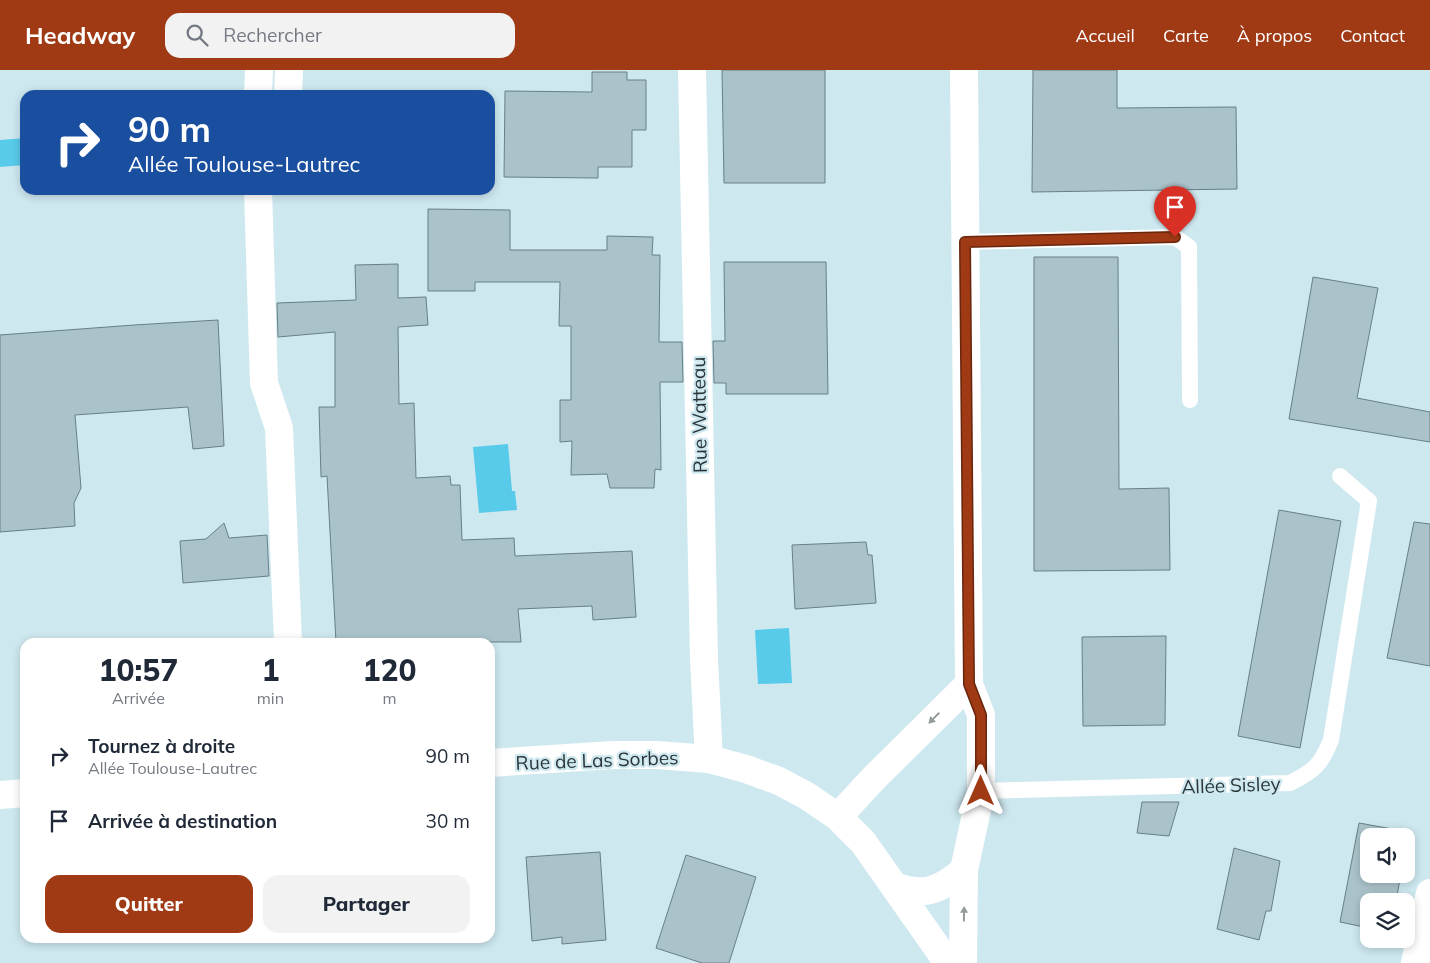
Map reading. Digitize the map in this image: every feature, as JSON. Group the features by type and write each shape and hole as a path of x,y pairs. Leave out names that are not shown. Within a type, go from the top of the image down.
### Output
{"street":[{"path":"258,90 259,70"},
{"path":"288,90 289,70"},
{"name":"Rue Watteau","path":"692,70 704,659 709,759"},
{"path":"963,963 964,870 981,791 981,715 969,684 964,70"},
{"path":"258,195 264,383 279,428 288,638"},
{"path":"838,817 873,779 969,684"},
{"name":"Rue de Las Sorbes","path":"495,763 613,755 657,755 709,759 746,769 779,781 808,796 838,817 863,842 948,963"},
{"path":"0,795 20,793"},
{"path":"895,886 907,891 927,891 948,884 964,870"},
{"path":"1415,963 1430,893"}],"lane":[{"path":"965,242 1175,237 1189,247 1190,400"},
{"name":"Allée Sisley","path":"981,791 1290,783 1306,775 1323,758 1331,740 1369,501 1340,476"}],"water":[{"path":"20,138 20,165 0,167 0,140"},
{"path":"508,444 512,491 515,491 517,510 479,513 473,447"},
{"path":"789,628 792,683 758,684 755,630"}],"building":[{"path":"722,70 825,70 825,183 724,183"},
{"path":"1033,70 1117,70 1117,108 1236,107 1237,189 1032,192"},
{"path":"592,72 627,72 627,80 646,80 646,130 632,130 632,167 598,167 598,178 504,177 505,91 592,92"},
{"path":"428,209 510,210 510,250 607,250 607,236 653,237 652,255 660,255 659,342 682,342 683,382 660,382 661,470 655,469 654,488 610,488 607,474 571,475 572,441 560,442 560,400 571,400 571,326 559,326 560,282 475,282 475,291 428,291"},
{"path":"1034,257 1118,257 1119,489 1169,488 1170,570 1034,571"},
{"path":"724,262 826,262 828,394 726,394 726,383 714,383 713,341 725,341"},
{"path":"398,264 398,298 426,297 428,325 398,327 399,404 414,403 416,478 450,476 451,485 460,485 462,540 514,538 515,556 632,551 636,617 593,620 592,606 518,609 521,642 495,642 495,638 336,638 327,476 321,477 319,407 335,407 335,332 278,337 277,303 356,300 355,265"},
{"path":"1313,277 1378,288 1357,398 1430,412 1430,442 1289,419"},
{"path":"218,320 224,446 193,449 188,407 75,415 81,488 74,503 75,526 0,532 0,335"},
{"path":"1279,510 1341,521 1300,748 1238,736"},
{"path":"1414,522 1430,524 1430,666 1387,658"},
{"path":"224,523 229,538 267,535 269,576 183,583 180,541 206,539"},
{"path":"866,542 868,555 872,555 876,603 795,609 792,545"},
{"path":"1166,636 1165,725 1083,726 1082,637"},
{"path":"1142,802 1179,802 1169,836 1137,833"},
{"path":"1359,823 1387,828 1360,828 1360,883 1399,883 1397,893 1360,893 1360,926 1340,922"},
{"path":"1234,848 1280,861 1271,911 1266,911 1259,940 1217,929"},
{"path":"600,852 606,940 562,944 562,937 532,941 526,857"},
{"path":"686,855 756,877 729,963 702,963 656,948"}],"route":[{"path":"981,791 981,715 969,684 965,242 1175,237"}]}
